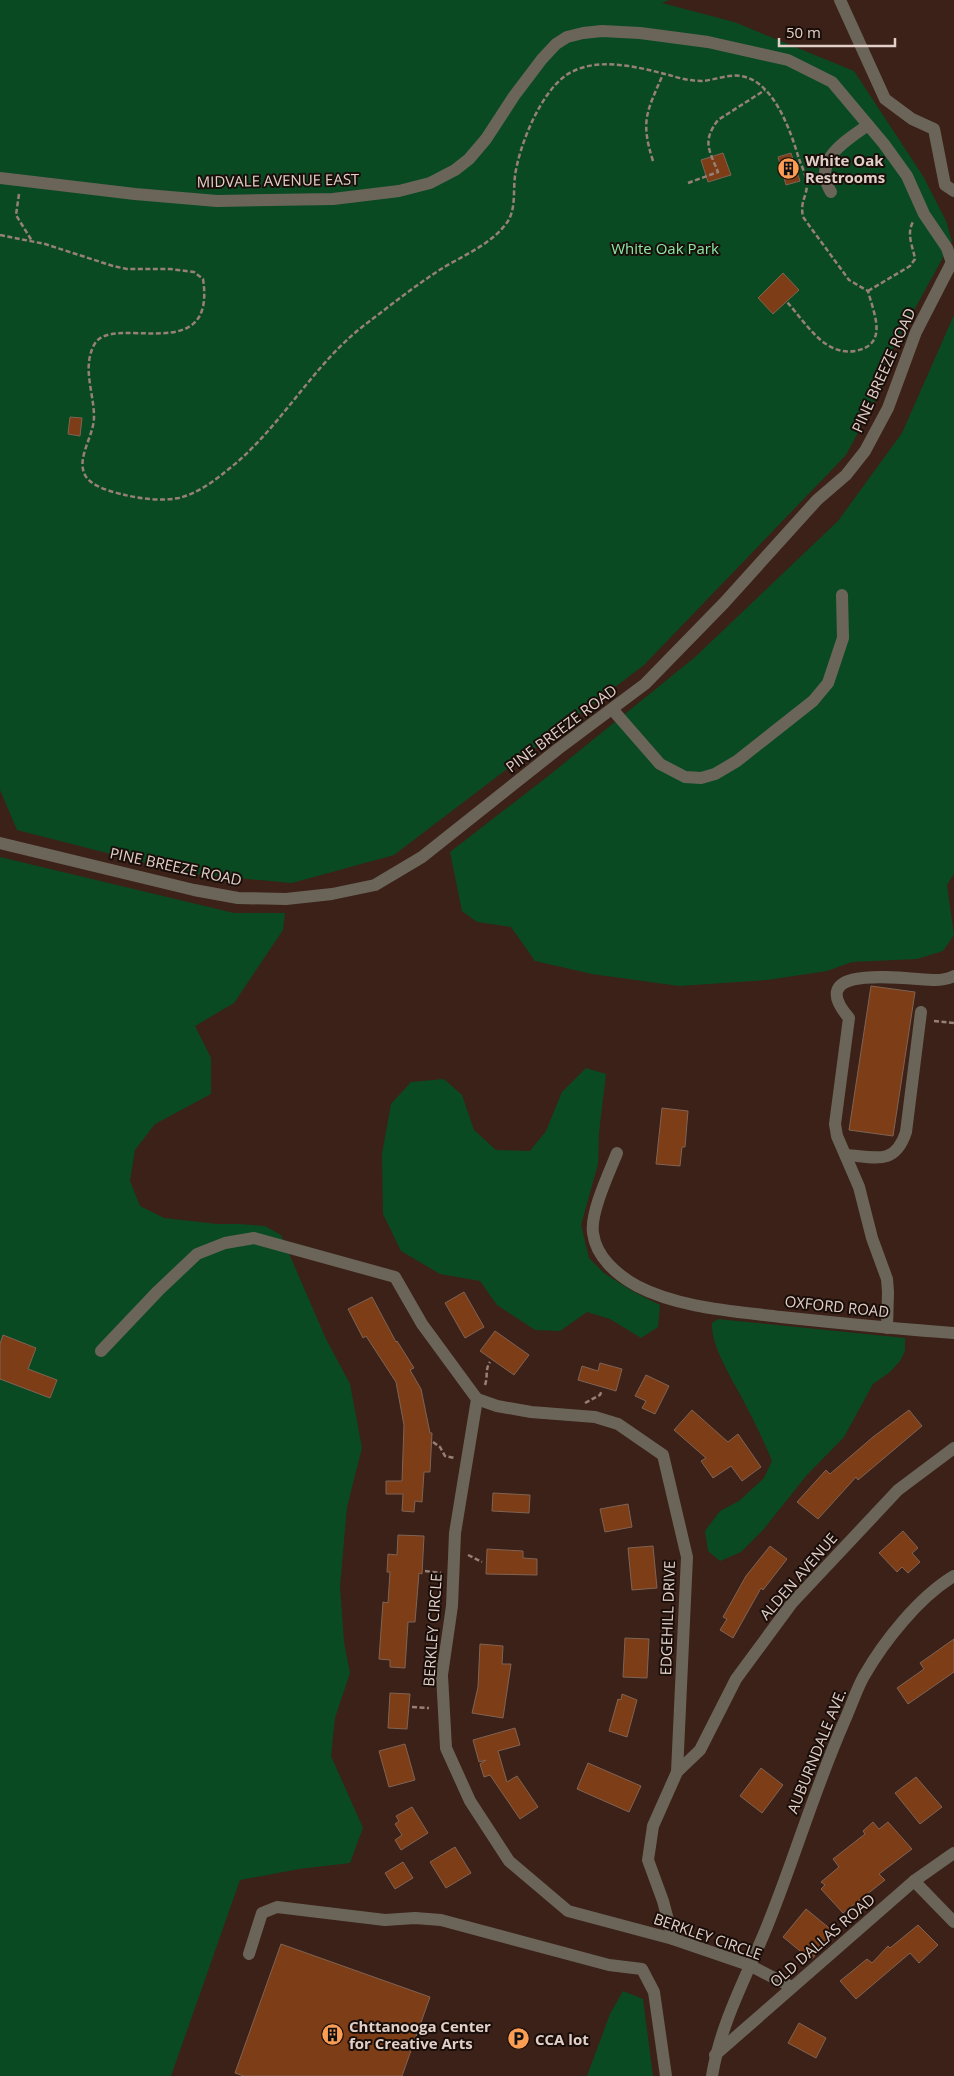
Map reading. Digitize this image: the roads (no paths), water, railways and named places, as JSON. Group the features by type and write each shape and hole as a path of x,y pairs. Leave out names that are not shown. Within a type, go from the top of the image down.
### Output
{"street":[{"path":"840,0 885,99 912,118 934,129 945,185 954,191"},
{"name":"MIDVALE AVENUE EAST","path":"0,178 135,194 217,201 333,199 399,192 430,183 456,170 469,159 486,139 514,96 556,44 567,37 602,31 640,33 708,42 788,60 832,82 907,176 924,214 953,260"},
{"path":"830,192 826,178 829,156 842,143 868,125"},
{"name":"PINE BREEZE ROAD","path":"0,844 194,890 238,898 286,899 332,894 375,885 422,857 558,749 652,678 724,604 817,500 846,475 865,451 888,408 916,332 953,260"},
{"path":"612,709 660,764 685,777 701,778 715,774 736,761 813,701 828,683 843,638 842,595"},
{"path":"888,1328 887,1279 872,1238 859,1187 837,1136 834,1124 849,1018 837,1001 838,992 840,986 854,978 865,976 934,980 954,976"},
{"path":"846,1155 883,1158 890,1156 902,1144 906,1132 921,1015"},
{"name":"OXFORD ROAD","path":"617,1153 593,1222 593,1234 604,1260 618,1274 638,1287 664,1296 716,1309 954,1334"},
{"path":"101,1351 158,1291 197,1254 225,1243 254,1238 395,1277 422,1324 479,1394"},
{"name":"EDGEHILL DRIVE","path":"479,1394 497,1406 531,1412 594,1417 618,1424 663,1455 687,1557 678,1772"},
{"name":"BERKLEY CIRCLE","path":"479,1394 456,1533 452,1606 442,1675 446,1748 470,1801 509,1861 568,1911 673,1939 749,1966 792,1987"},
{"name":"ALDEN AVENUE","path":"678,1772 700,1750 736,1679 792,1603 898,1490 954,1448"},
{"name":"AUBURNDALE AVE.","path":"712,2076 716,2056 732,2006 768,1924 834,1746 864,1677 904,1618 941,1584 954,1576"},
{"path":"673,1939 663,1901 648,1860 653,1826 678,1772"},
{"name":"OLD DALLAS ROAD","path":"716,2056 914,1881 954,1853"},
{"path":"914,1881 954,1922"},
{"path":"249,1954 262,1913 277,1907 385,1920 415,1918 441,1920 609,1965 642,1969 654,1992 666,2076"}],"place":[{"name":"White Oak Restrooms","path":"789,169"},
{"name":"Chttanooga Center for Creative Arts","path":"333,2035"},
{"name":"CCA lot","path":"519,2039"}],"park label":[{"name":"White Oak Park","path":"665,248"}]}
